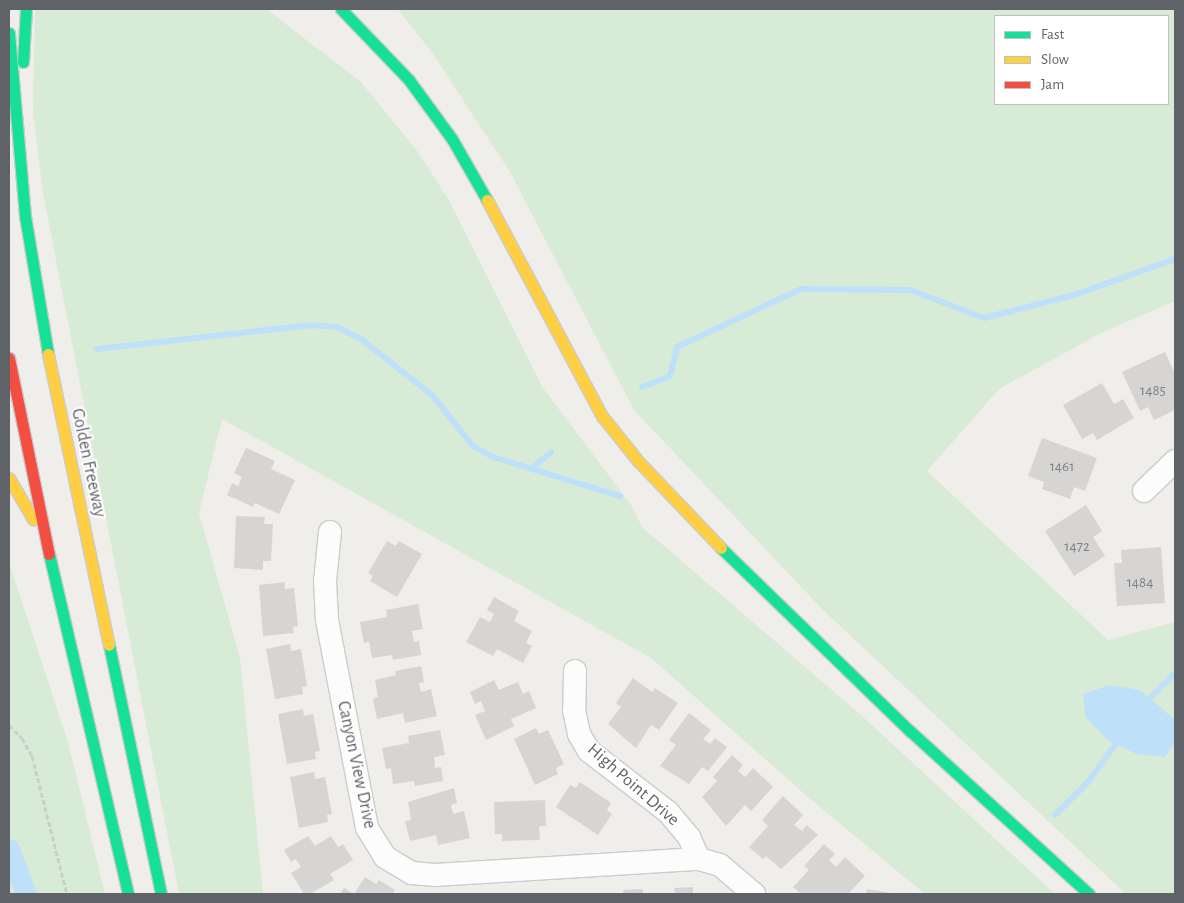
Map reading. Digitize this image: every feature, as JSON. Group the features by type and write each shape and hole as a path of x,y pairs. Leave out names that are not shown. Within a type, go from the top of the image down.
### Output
{"highway":[{"path":"17,140 26,9"},
{"path":"341,9 409,80 452,139 473,172 576,372 602,416 638,461 714,542 910,731 1089,894"},
{"name":"Golden Freeway","path":"9,33 25,216 45,340 160,894"},
{"path":"9,358 50,559 128,894"},
{"path":"9,478 32,516 50,559"}],"street":[{"path":"1144,491 1175,462"},
{"name":"Canyon View Drive","path":"330,532 325,581 326,620 367,828 385,857 412,873 435,875 699,859"},
{"name":"High Point Drive","path":"575,671 574,710 579,734 589,751 668,812 689,837 699,859"},
{"path":"699,859 720,865 754,894"}],"path":[{"path":"9,725 27,746 37,772 67,894"}],"green space":[{"path":"35,9 266,9 360,81 418,152 450,202 543,388 631,505 642,527 862,716 1055,894 925,894 809,798 651,658 222,419 199,513 240,658 263,894 179,894 43,193 33,112"},
{"path":"398,9 1175,9 1175,301 1101,333 999,389 927,471 1108,640 1175,622 1175,894 1126,894 823,610 634,410 510,172 433,54"},
{"path":"9,563 68,742 105,894 9,894"}],"water":[{"path":"1109,685 1140,690 1175,720 1175,742 1165,757 1136,754 1109,741 1086,718 1083,694"}],"building":[{"path":"1165,352 1175,374 1175,410 1154,420 1148,407 1140,411 1122,372"},
{"path":"1102,383 1114,404 1123,399 1134,418 1097,440 1093,433 1082,439 1063,405"},
{"path":"1042,438 1097,458 1085,491 1074,487 1070,499 1042,489 1044,482 1028,476"},
{"path":"246,448 275,461 271,469 295,480 279,514 255,503 253,507 227,495 232,483 238,486 242,477 234,473"},
{"path":"1086,505 1102,531 1093,537 1105,556 1074,576 1045,531"},
{"path":"236,516 265,517 264,524 273,524 271,561 263,561 263,570 234,568"},
{"path":"387,541 396,546 399,541 422,554 397,597 370,581 373,576 368,573"},
{"path":"1161,547 1165,603 1117,606 1114,563 1122,563 1121,550"},
{"path":"285,582 285,589 294,588 298,626 293,627 294,633 263,636 259,585"},
{"path":"494,597 519,611 514,621 532,631 526,643 532,646 523,663 497,649 493,656 466,642 480,617 490,622 494,614 487,610"},
{"path":"418,604 423,629 412,631 414,642 419,641 421,655 393,660 392,655 372,658 369,642 364,643 360,622 387,617 386,610"},
{"path":"290,644 291,651 301,649 307,686 302,687 303,694 275,699 266,649"},
{"path":"421,666 424,682 419,683 421,692 431,689 437,716 405,723 403,713 377,719 373,699 378,697 375,680 396,675 395,671"},
{"path":"633,678 652,692 655,688 678,703 659,730 651,725 636,748 608,724 621,707 616,703"},
{"path":"494,680 499,690 518,682 523,694 529,691 536,708 511,719 514,726 486,740 475,715 485,711 481,701 475,704 470,692"},
{"path":"303,709 304,716 313,714 320,751 315,752 316,759 287,764 278,714"},
{"path":"689,713 711,730 703,739 710,744 715,738 727,747 708,771 702,767 689,784 660,766 676,745 669,740"},
{"path":"536,728 539,734 548,730 564,764 556,768 558,774 535,785 514,739"},
{"path":"440,730 445,755 434,757 435,768 441,767 443,781 415,786 414,781 393,784 391,768 386,769 382,748 409,743 408,736"},
{"path":"732,755 743,765 738,771 745,777 753,768 773,787 751,811 745,805 726,826 702,797 717,781 713,777"},
{"path":"314,772 315,779 325,777 332,814 327,815 328,822 299,828 290,777"},
{"path":"580,782 611,803 607,810 612,814 598,835 556,807 570,785 576,788"},
{"path":"454,788 457,803 451,805 453,814 464,811 470,838 438,845 436,835 410,841 405,821 411,820 408,802"},
{"path":"783,796 803,815 794,825 802,831 807,825 818,835 781,869 766,856 763,859 749,847 768,826 762,820"},
{"path":"545,800 546,826 539,826 540,840 502,841 502,834 495,834 494,802"},
{"path":"308,836 315,846 331,836 338,847 343,844 353,860 330,874 334,880 310,894 304,894 291,873 301,867 296,859 291,862 284,850"},
{"path":"824,844 835,854 829,860 836,867 845,857 865,876 848,894 801,894 793,887 809,870 804,866"},
{"path":"365,877 376,884 379,880 395,890 392,894 354,894"},
{"path":"693,887 693,894 675,894 674,888"},
{"path":"344,888 354,894 340,894"},
{"path":"643,889 643,894 624,894 623,890"},
{"path":"867,889 891,893 891,894 866,894"}],"waterway":[{"path":"642,387 670,376 677,347 801,289 911,290 984,318 1074,295 1175,259"},
{"path":"97,349 310,325 337,327 361,339 432,395 473,446 493,457 620,496"},
{"path":"531,469 551,452"},
{"path":"1146,702 1175,673"},
{"path":"1055,815 1088,782 1120,738"},
{"path":"9,849 26,894"}],"traffic: fast":[{"path":"23,62 26,9"},
{"path":"341,9 409,80 452,139 487,200"},
{"path":"9,33 25,216 48,354"},
{"path":"721,548 910,731 1089,894"},
{"path":"49,554 128,894"},
{"path":"109,645 161,894"}],"traffic: slow":[{"path":"487,200 602,416 638,461 721,548"},
{"path":"48,354 109,645"},
{"path":"9,478 33,519"}],"traffic: jam":[{"path":"9,358 49,554"}]}
